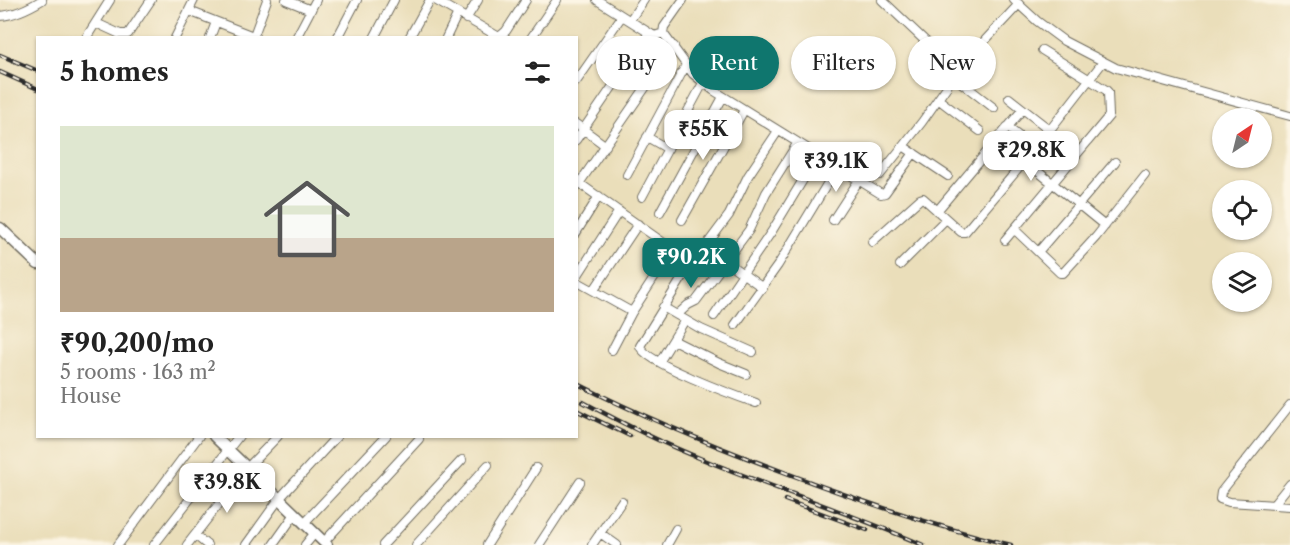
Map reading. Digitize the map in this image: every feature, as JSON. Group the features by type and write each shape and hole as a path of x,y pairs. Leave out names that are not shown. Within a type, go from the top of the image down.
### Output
{"main road":[{"path":"0,228 36,262"},
{"path":"216,438 326,543"}],"street":[{"path":"0,16 17,12 42,0"},
{"path":"87,36 110,0"},
{"path":"96,23 120,34 128,34 151,0"},
{"path":"176,36 194,0"},
{"path":"253,36 267,0"},
{"path":"286,0 311,10"},
{"path":"297,35 316,0"},
{"path":"338,36 357,0"},
{"path":"375,36 394,0"},
{"path":"410,36 430,0"},
{"path":"435,0 487,35 494,36 502,36 526,0"},
{"path":"466,19 478,0"},
{"path":"532,36 557,0"},
{"path":"598,0 649,33 656,36 663,33"},
{"path":"630,21 644,0"},
{"path":"666,36 663,33 664,27 683,0"},
{"path":"882,0 918,36"},
{"path":"988,36 1016,2 1064,41 1116,68 1290,116"},
{"path":"189,11 251,36"},
{"path":"447,36 458,14"},
{"path":"578,79 622,16"},
{"path":"211,36 216,22"},
{"path":"578,137 649,33"},
{"path":"1005,240 1109,116 1108,92 1042,50"},
{"path":"677,51 689,68"},
{"path":"872,242 923,198 961,232 965,232 1035,149 1103,62"},
{"path":"627,176 686,65"},
{"path":"612,350 632,312 671,252 670,245 599,196 578,186 644,90"},
{"path":"642,197 699,90"},
{"path":"714,90 797,144 838,166 883,195 914,153"},
{"path":"880,175 944,90"},
{"path":"974,90 994,108"},
{"path":"660,212 723,97"},
{"path":"1009,98 1050,129"},
{"path":"938,99 980,131"},
{"path":"937,211 1023,109"},
{"path":"682,220 744,110"},
{"path":"578,125 606,146"},
{"path":"1007,127 1035,149"},
{"path":"756,403 704,384 644,353 640,346 663,307 729,215 748,176 778,131"},
{"path":"647,137 668,149"},
{"path":"677,315 688,304 696,301 749,230 766,193 797,144"},
{"path":"903,146 948,176"},
{"path":"714,316 772,231 818,155"},
{"path":"1025,161 1105,226"},
{"path":"1038,252 1115,162"},
{"path":"735,325 791,246 838,166"},
{"path":"1014,229 1062,273 1146,176"},
{"path":"833,220 859,180"},
{"path":"578,230 599,196"},
{"path":"578,276 619,211"},
{"path":"900,264 946,219"},
{"path":"594,290 638,224"},
{"path":"725,261 763,288"},
{"path":"578,280 632,312"},
{"path":"663,307 753,352"},
{"path":"660,361 685,320"},
{"path":"673,340 746,374"},
{"path":"1290,405 1219,496 1220,499 1228,502 1290,506"},
{"path":"118,545 198,438"},
{"path":"154,545 237,438"},
{"path":"187,545 247,468 276,438"},
{"path":"246,545 279,498 335,438"},
{"path":"304,523 384,438"},
{"path":"326,543 419,439"},
{"path":"383,545 462,460"},
{"path":"416,545 488,465"},
{"path":"487,545 536,468"},
{"path":"539,545 580,482"},
{"path":"1274,504 1290,483"},
{"path":"592,545 622,501"},
{"path":"273,545 295,514"},
{"path":"667,545 676,529"},
{"path":"600,533 617,545"},
{"path":"305,545 314,534"},
{"path":"195,536 207,545"}],"railway":[{"path":"0,55 36,70"},
{"path":"0,72 36,88"},
{"path":"578,384 677,430 809,482 924,521 1011,545"},
{"path":"583,402 687,453 923,545"},
{"path":"578,411 630,436"},
{"path":"785,500 867,530"}]}
